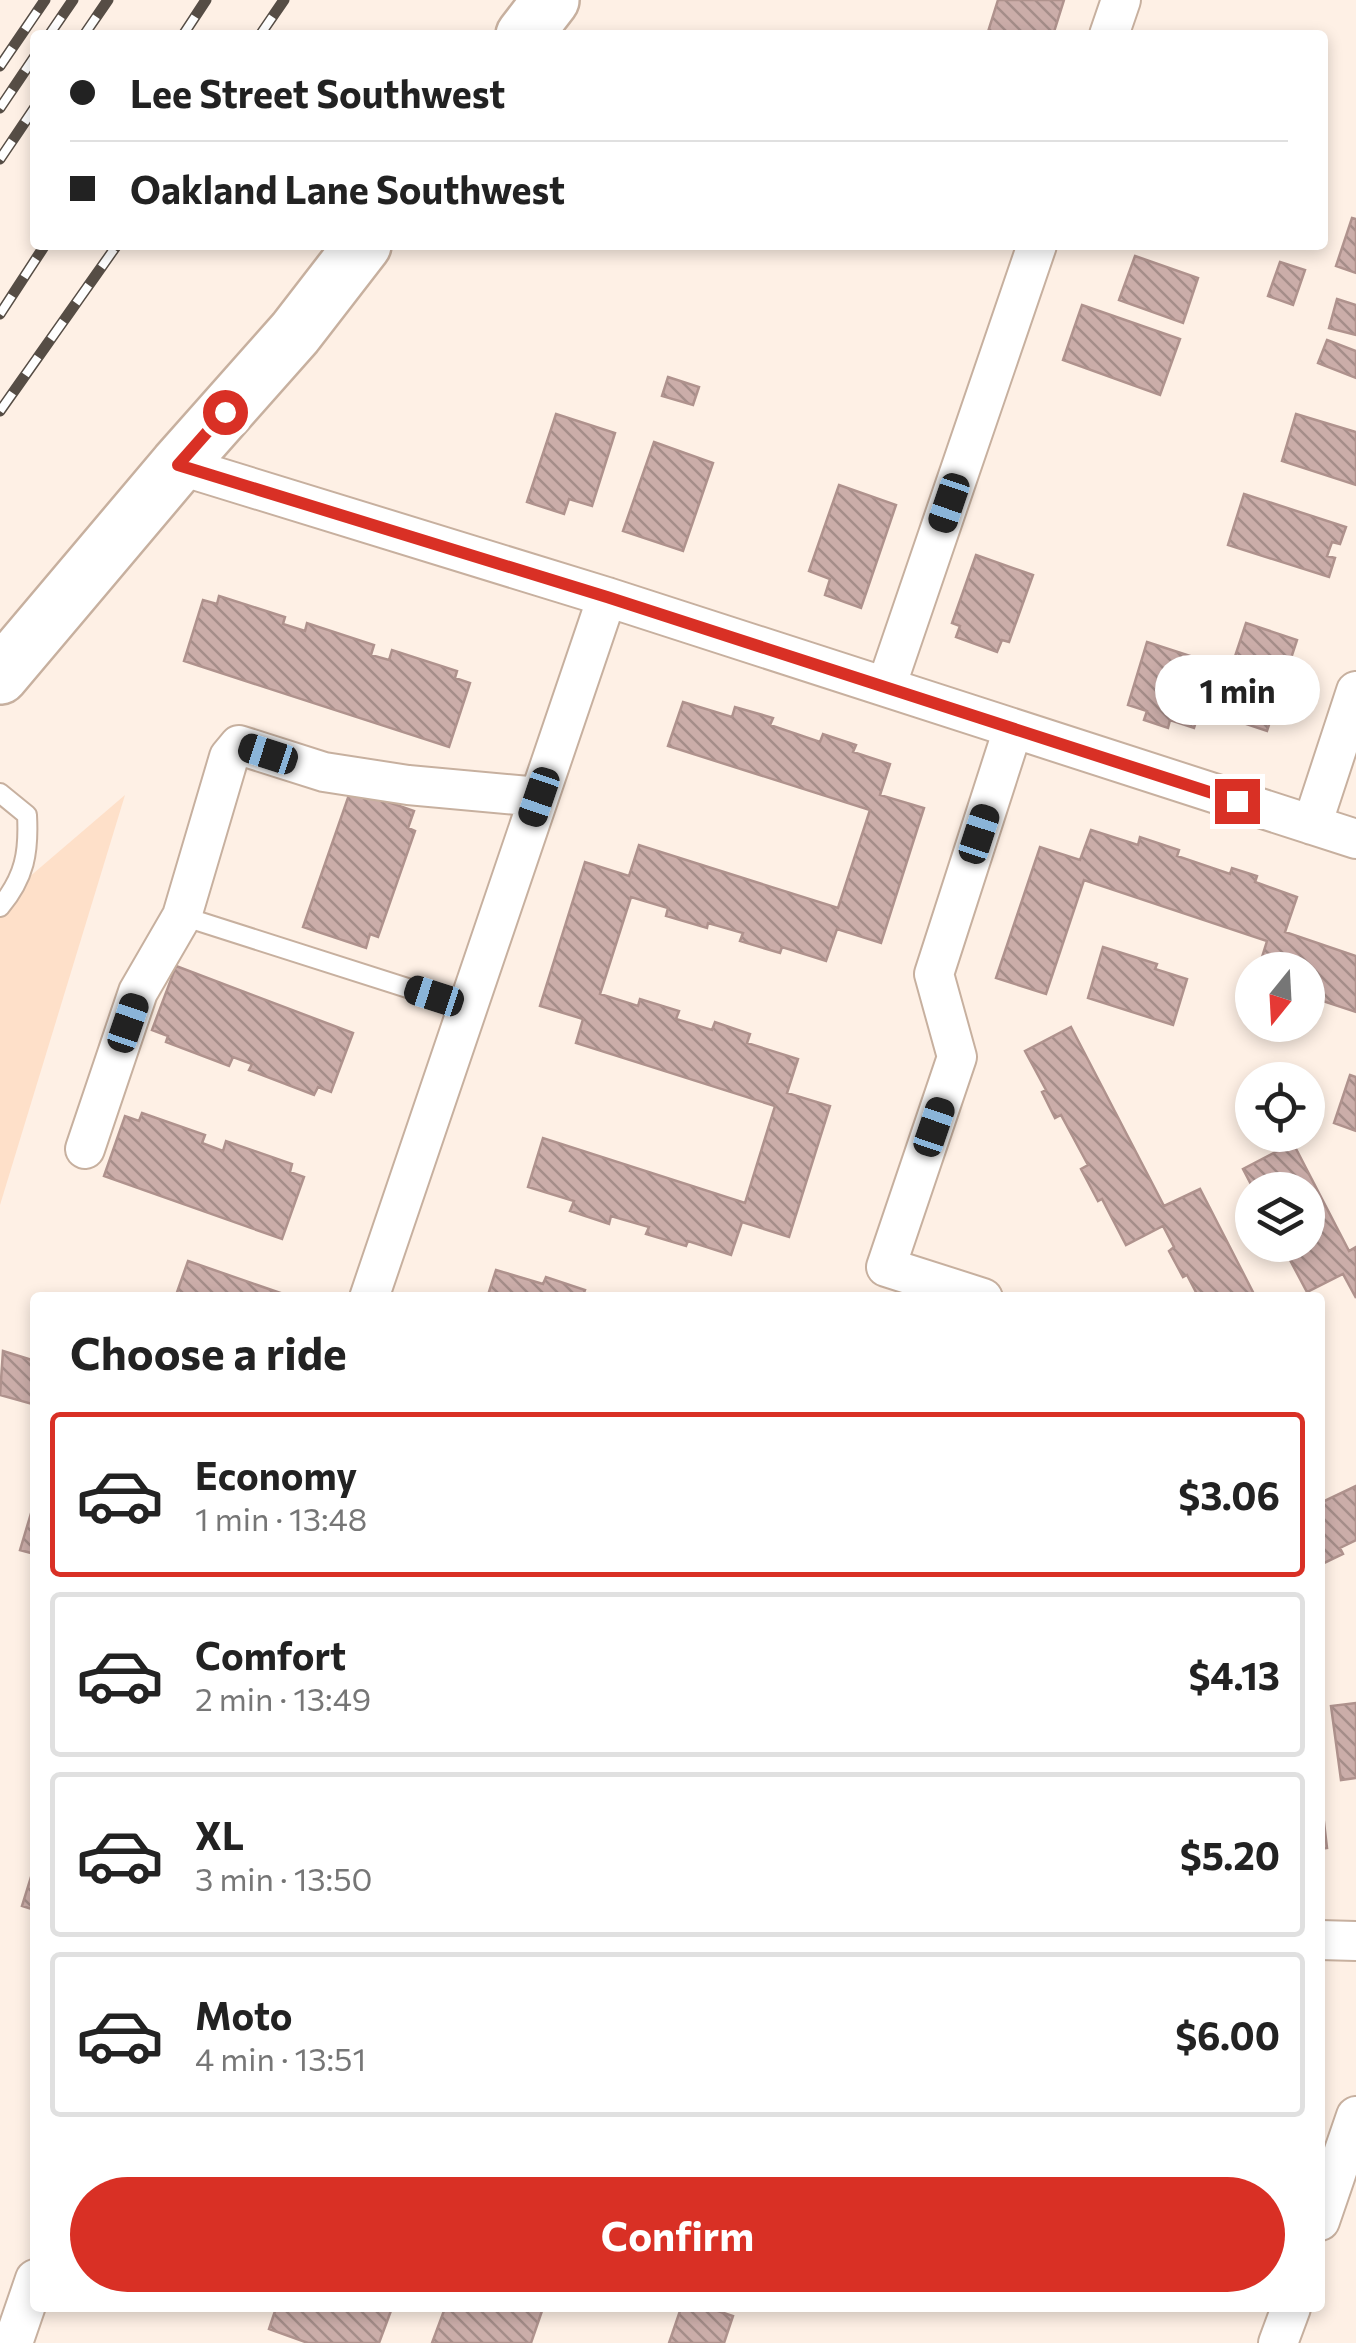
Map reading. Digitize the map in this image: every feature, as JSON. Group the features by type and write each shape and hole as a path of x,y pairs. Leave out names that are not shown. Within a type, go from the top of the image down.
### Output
{"main road":[{"path":"528,30 550,0"},
{"path":"0,676 295,333 359,250"}],"street":[{"path":"1111,30 1121,0"},
{"path":"886,687 1035,250"},
{"path":"178,465 607,597 1356,839"},
{"path":"371,1292 607,597"},
{"path":"1312,825 1356,692"},
{"path":"964,1292 886,1267 957,1058 934,974 1014,729"},
{"path":"85,1149 138,992 182,916 229,757 239,745 324,772 408,785 539,797"},
{"path":"1325,1940 1356,1941"},
{"path":"1325,2207 1356,2116"},
{"path":"13,2343 30,2294"},
{"path":"1278,2343 1289,2312"}],"lane":[{"path":"0,793 27,815 29,851 12,892 0,907"},
{"path":"182,916 468,1007"}],"shaded area":[{"path":"125,795 0,1205 0,902"}],"building":[{"path":"998,0 1064,0 1055,30 989,30"},
{"path":"1352,218 1356,219 1356,273 1336,266"},
{"path":"1135,256 1198,278 1183,323 1119,300"},
{"path":"1280,262 1305,270 1293,305 1268,296"},
{"path":"1337,299 1356,305 1356,335 1329,328"},
{"path":"1082,305 1180,339 1160,395 1063,360"},
{"path":"1327,340 1356,351 1356,378 1318,363"},
{"path":"668,377 699,387 693,405 662,396"},
{"path":"556,414 615,433 592,506 569,499 564,514 527,502"},
{"path":"1296,414 1356,432 1356,485 1282,461"},
{"path":"654,442 713,463 683,551 623,531"},
{"path":"839,485 896,505 861,608 825,595 830,579 809,571"},
{"path":"1244,494 1346,527 1340,544 1332,542 1327,556 1335,558 1329,577 1228,545"},
{"path":"976,555 1033,575 1009,642 1002,640 997,652 956,637 960,626 952,623"},
{"path":"219,596 285,617 283,624 305,631 307,623 374,645 371,655 389,660 392,650 457,671 455,678 470,683 449,747 184,661 203,600 217,604"},
{"path":"1246,623 1297,640 1267,731 1216,714"},
{"path":"1147,642 1215,664 1194,728 1170,720 1168,728 1144,720 1147,711 1128,705"},
{"path":"683,702 732,717 735,707 773,718 770,725 820,742 823,734 856,745 853,752 890,764 880,795 924,808 881,943 837,929 826,961 782,947 780,953 740,941 743,933 666,916 668,908 631,897 600,994 638,1006 640,999 679,1011 676,1019 712,1030 715,1022 750,1034 747,1043 798,1059 787,1093 830,1106 789,1237 742,1222 731,1255 688,1241 686,1246 646,1234 649,1227 611,1216 609,1224 570,1211 574,1201 528,1187 543,1138 745,1203 775,1106 576,1043 583,1019 540,1006 585,862 629,876 639,845 838,908 870,810 668,746"},
{"path":"351,789 414,811 408,828 415,831 378,937 370,934 366,948 303,927"},
{"path":"1091,830 1138,845 1140,837 1179,850 1177,856 1230,874 1232,868 1257,876 1255,882 1297,897 1285,932 1356,956 1356,1012 1325,1002 1325,952 1264,952 1267,941 1084,880 1046,994 996,978 1040,847 1080,860"},
{"path":"1103,947 1157,964 1155,969 1187,979 1173,1025 1088,998"},
{"path":"176,966 353,1033 331,1092 318,1087 314,1095 249,1070 252,1064 233,1057 229,1066 166,1042 168,1036 152,1030"},
{"path":"1071,1027 1164,1206 1200,1189 1253,1292 1196,1292 1169,1251 1174,1247 1163,1226 1126,1245 1081,1169 1088,1165 1061,1115 1055,1118 1042,1092 1046,1090 1025,1051"},
{"path":"1350,1075 1356,1077 1356,1131 1334,1123"},
{"path":"142,1113 205,1135 202,1143 223,1151 226,1141 292,1164 290,1172 304,1177 282,1239 104,1176 125,1116 139,1121"},
{"path":"1276,1152 1298,1152 1308,1172 1245,1172 1243,1169"},
{"path":"1325,1205 1349,1251 1356,1247 1356,1298 1343,1274 1307,1292 1291,1262 1325,1262"},
{"path":"188,1261 278,1292 177,1292"},
{"path":"496,1270 543,1284 546,1277 585,1290 584,1292 489,1292"},
{"path":"3,1351 30,1359 30,1403 0,1395"},
{"path":"1356,1486 1356,1540 1340,1548 1343,1554 1325,1563 1325,1501"},
{"path":"30,1517 30,1553 20,1550"},
{"path":"1356,1703 1356,1778 1341,1780 1331,1706"},
{"path":"30,1880 30,1908 22,1906"},
{"path":"275,2312 391,2312 379,2343 308,2343 269,2329"},
{"path":"444,2312 542,2312 531,2343 432,2343"},
{"path":"680,2312 721,2312 733,2316 724,2343 669,2343"}],"railway":[{"path":"0,66 45,0"},
{"path":"52,30 73,0"},
{"path":"87,30 108,0"},
{"path":"186,30 206,0"},
{"path":"263,30 284,0"},
{"path":"0,108 30,63"},
{"path":"0,159 30,114"},
{"path":"0,314 42,250"},
{"path":"0,411 113,250"}],"route":[{"path":"225,412 178,465 607,597 1237,801"}]}
